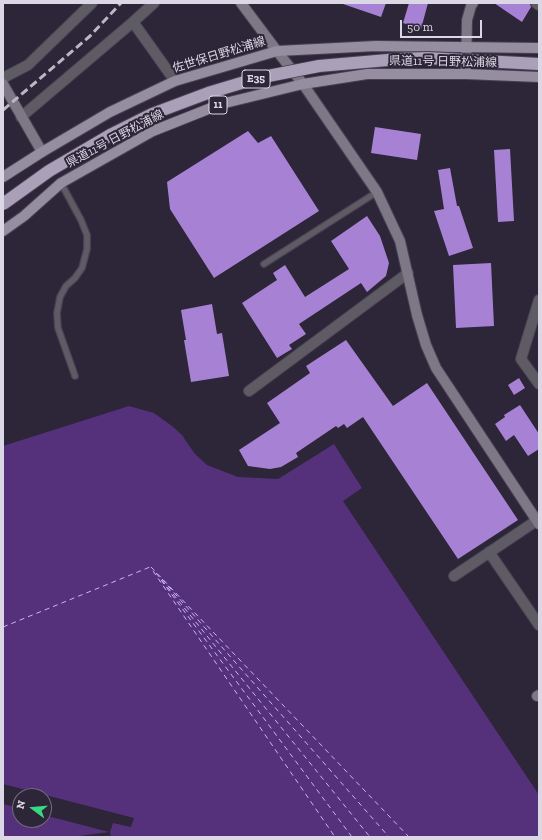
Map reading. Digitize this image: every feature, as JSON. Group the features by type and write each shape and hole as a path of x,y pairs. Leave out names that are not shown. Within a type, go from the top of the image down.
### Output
{"highway":[{"name":"E35","path":"3,204 49,171 112,134 152,114 208,93 258,78 319,66 398,59 427,58 539,64"}],"main road":[{"name":"佐世保日野松浦線","path":"3,177 110,112 175,81 277,51 376,46 466,47"},
{"name":"県道11号 日野松浦線","path":"466,47 539,48"},
{"name":"県道11号 日野松浦線","path":"3,231 24,216 61,183 153,131 222,104 303,84 367,74 466,74 539,77"}],"street":[{"path":"3,78 28,65 92,3"},
{"path":"21,116 154,3"},
{"path":"241,3 303,84 377,192 400,241 426,345 436,368 538,522 489,552 454,576"},
{"path":"466,74 467,20 469,4"},
{"path":"133,22 175,81"},
{"path":"3,84 42,152"},
{"path":"249,391 408,273"},
{"path":"539,300 521,359 539,384"},
{"path":"489,552 539,625"}],"lane":[{"path":"61,183 81,220 87,235 87,248 82,268 75,278 66,286 60,297 57,313 58,328 75,376"},
{"path":"264,264 377,192"}],"shaded area":[{"path":"129,406 154,413 182,435 195,454 207,465 238,477 278,479 334,444 362,488 343,501 539,795 539,837 3,837 3,446"}],"pier":[{"path":"3,784 18,788 12,788 12,806 3,804"},
{"path":"52,797 134,818 131,827 113,823 110,832 111,837 71,837 109,832 52,817"}],"building":[{"path":"386,3 381,17 343,4"},
{"path":"409,3 428,3 421,29 403,23"},
{"path":"494,3 530,3 531,7 522,22"},
{"path":"375,127 421,134 417,160 371,153"},
{"path":"248,131 258,143 271,136 319,211 214,278 170,209 167,182"},
{"path":"510,149 514,221 498,222 494,150"},
{"path":"450,168 457,206 459,206 473,248 449,256 434,211 444,209 438,170"},
{"path":"367,216 380,236 389,263 386,276 367,292 361,283 299,324 306,334 289,345 292,349 277,358 242,303 277,280 273,273 285,265 305,297 349,269 331,241"},
{"path":"491,263 494,326 456,328 453,265"},
{"path":"212,304 217,334 222,333 229,376 191,382 181,310"},
{"path":"346,340 393,406 427,383 518,520 458,559 363,417 347,428 344,424 338,428 336,426 296,453 298,457 281,467 270,469 248,466 239,450 280,423 267,403 310,373 306,366"},
{"path":"519,378 525,388 514,395 508,385"},
{"path":"520,405 539,434 539,449 528,456 514,435 506,441 495,424 505,417 504,415"}],"ferry route":[{"path":"3,627 150,567"},
{"path":"151,567 409,837"},
{"path":"153,571 335,837"},
{"path":"156,573 370,837"},
{"path":"162,579 389,837"},
{"path":"161,580 352,837"}],"railway":[{"path":"3,110 90,36 121,3"}]}
